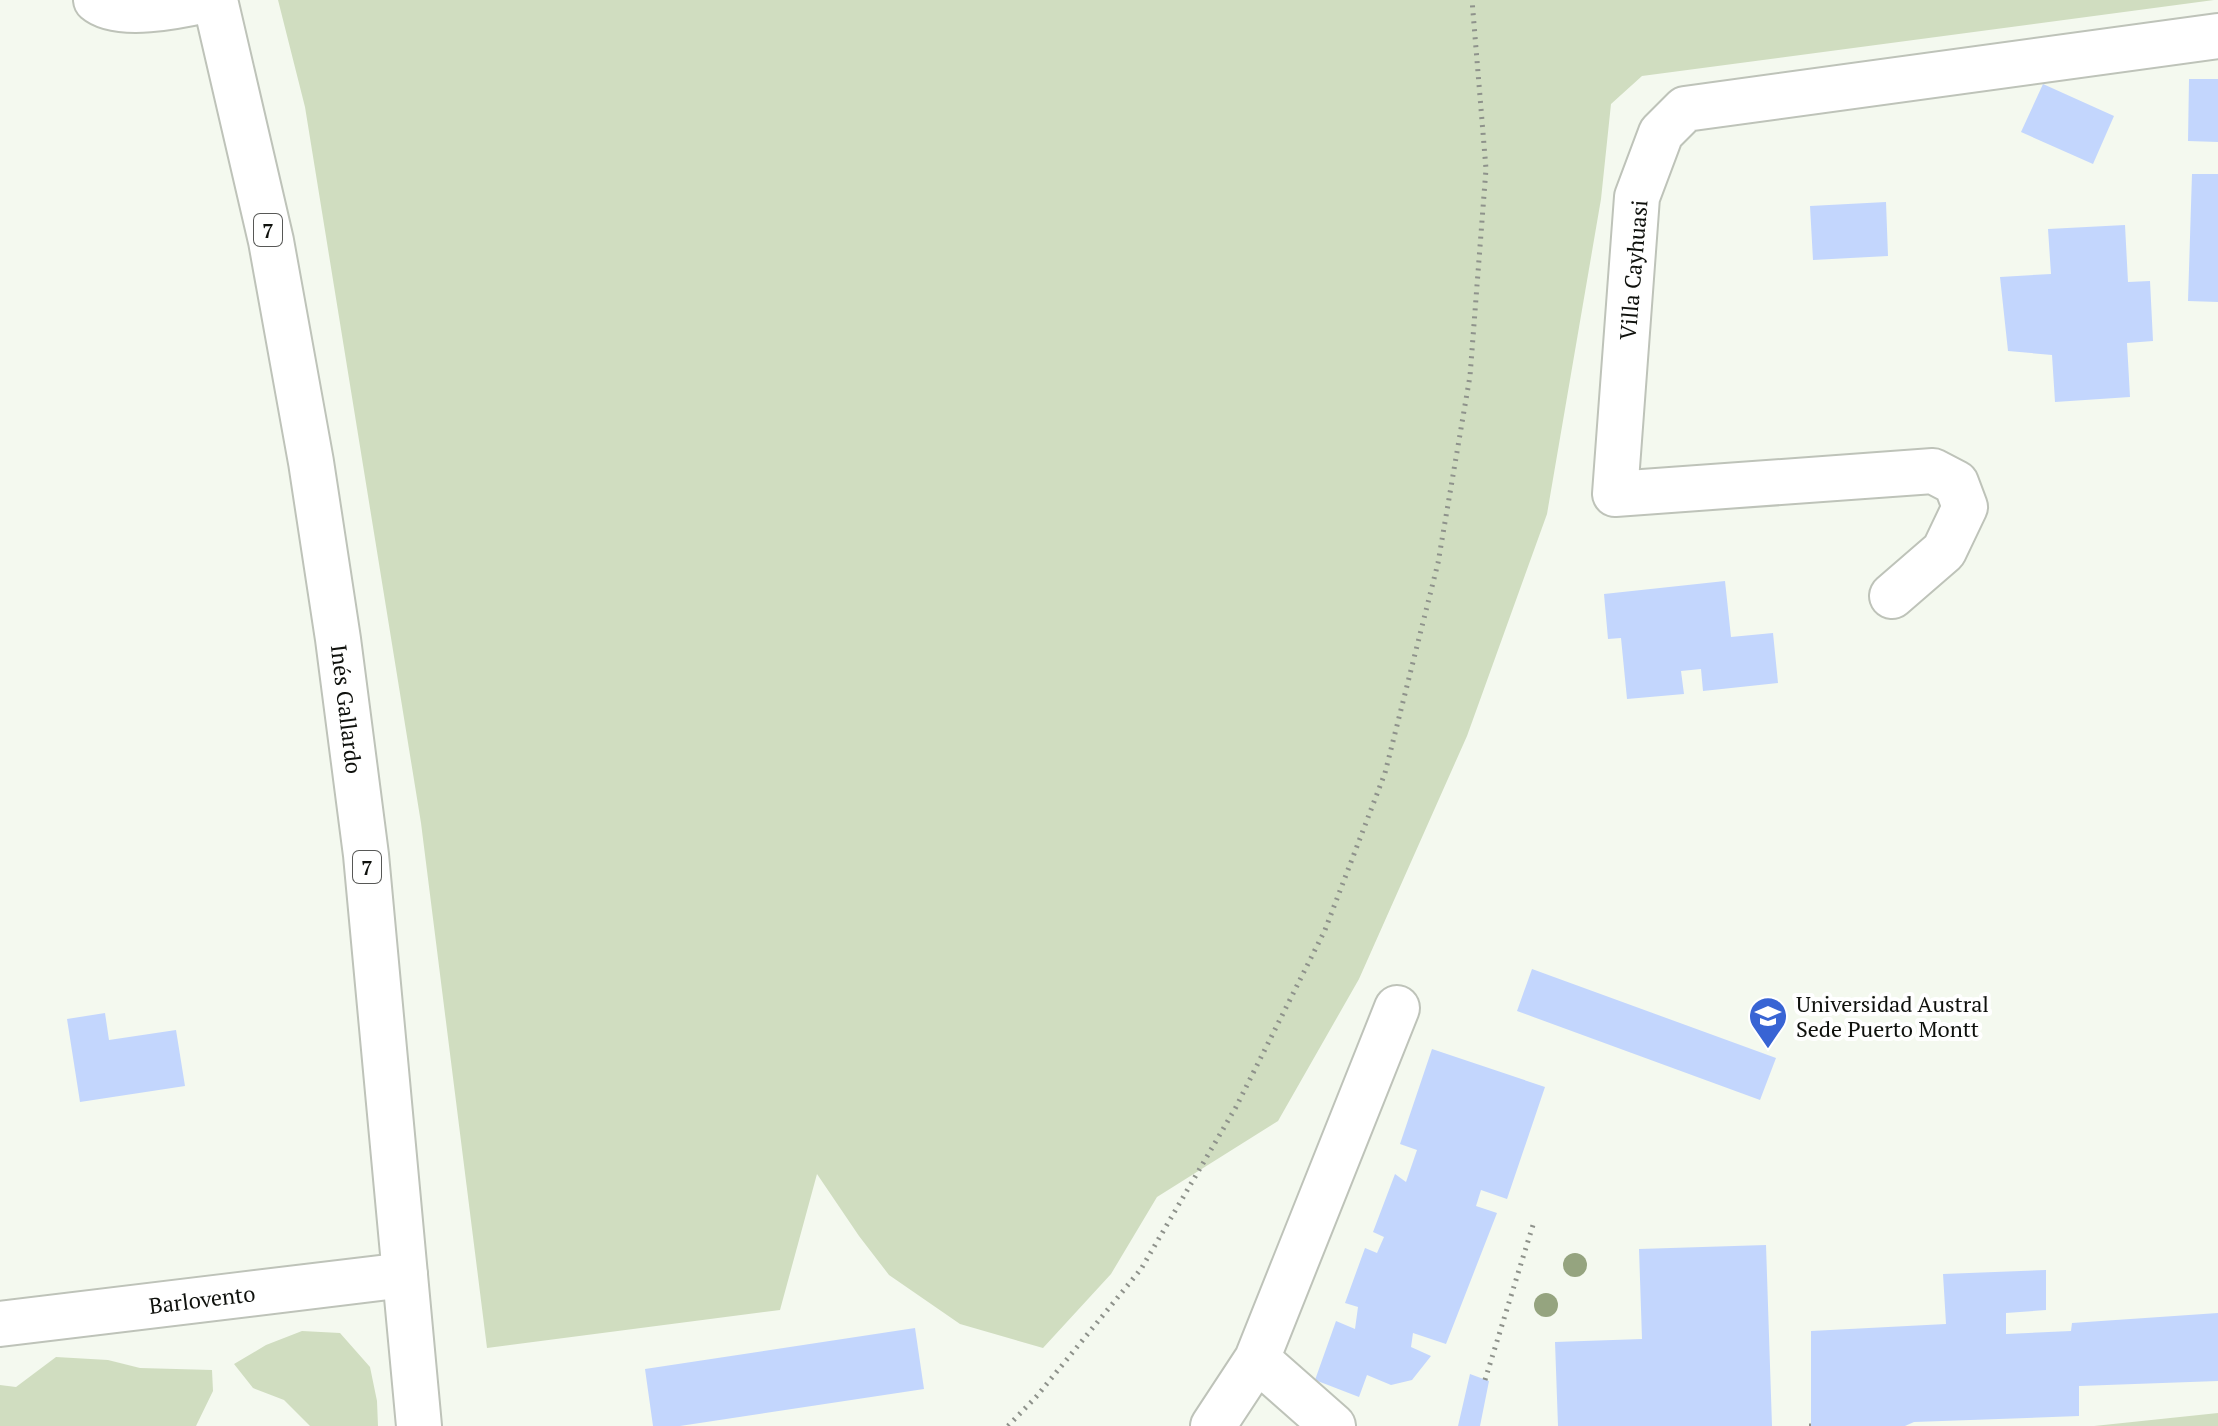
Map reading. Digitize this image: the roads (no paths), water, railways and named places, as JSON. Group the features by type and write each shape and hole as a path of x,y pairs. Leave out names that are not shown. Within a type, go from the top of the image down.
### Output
{"main road":[{"path":"96,0 113,9 175,8 206,0"},
{"name":"Inés Gallardo","path":"215,0 271,241 311,462 336,624 366,855 419,1426"},
{"name":"Villa Cayhuasi","path":"1892,596 1944,551 1965,507 1956,483 1933,471 1615,494 1637,197 1661,133 1685,109 2218,36"},
{"path":"1213,1426 1257,1359 1397,1008"},
{"name":"Barlovento","path":"0,1324 405,1275"},
{"path":"1257,1359 1333,1426"}],"place":[{"name":"Universidad Austral Sede Puerto Montt","path":"1768,1050"}]}
